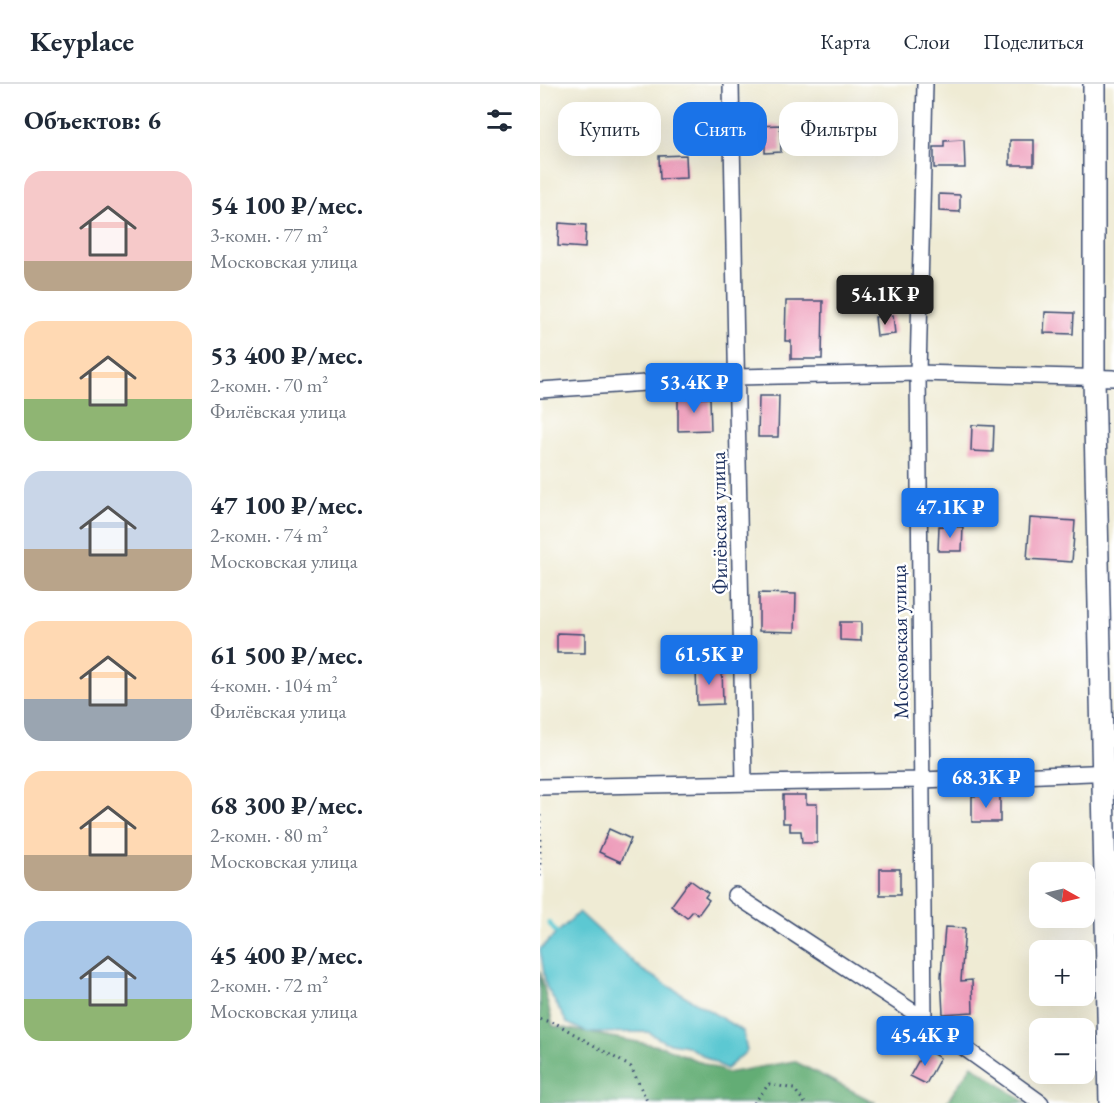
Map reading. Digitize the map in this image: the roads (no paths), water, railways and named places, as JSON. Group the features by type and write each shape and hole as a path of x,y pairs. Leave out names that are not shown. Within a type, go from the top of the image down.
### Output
{"street":[{"name":"Филёвская улица","path":"731,84 744,782"},
{"name":"Московская улица","path":"924,1019 918,373 925,84"},
{"path":"1094,84 1104,378 1110,1103"},
{"path":"540,390 737,377 918,373 1104,378"},
{"path":"540,787 922,780 1108,772"},
{"path":"735,895 924,1019 1041,1103"}],"water":[{"path":"579,912 642,970 743,1031 747,1051 726,1069 687,1046 665,1042 648,1032 588,1033 567,1023 546,986 540,949"}],"waterway":[{"path":"549,923 556,932"}]}
